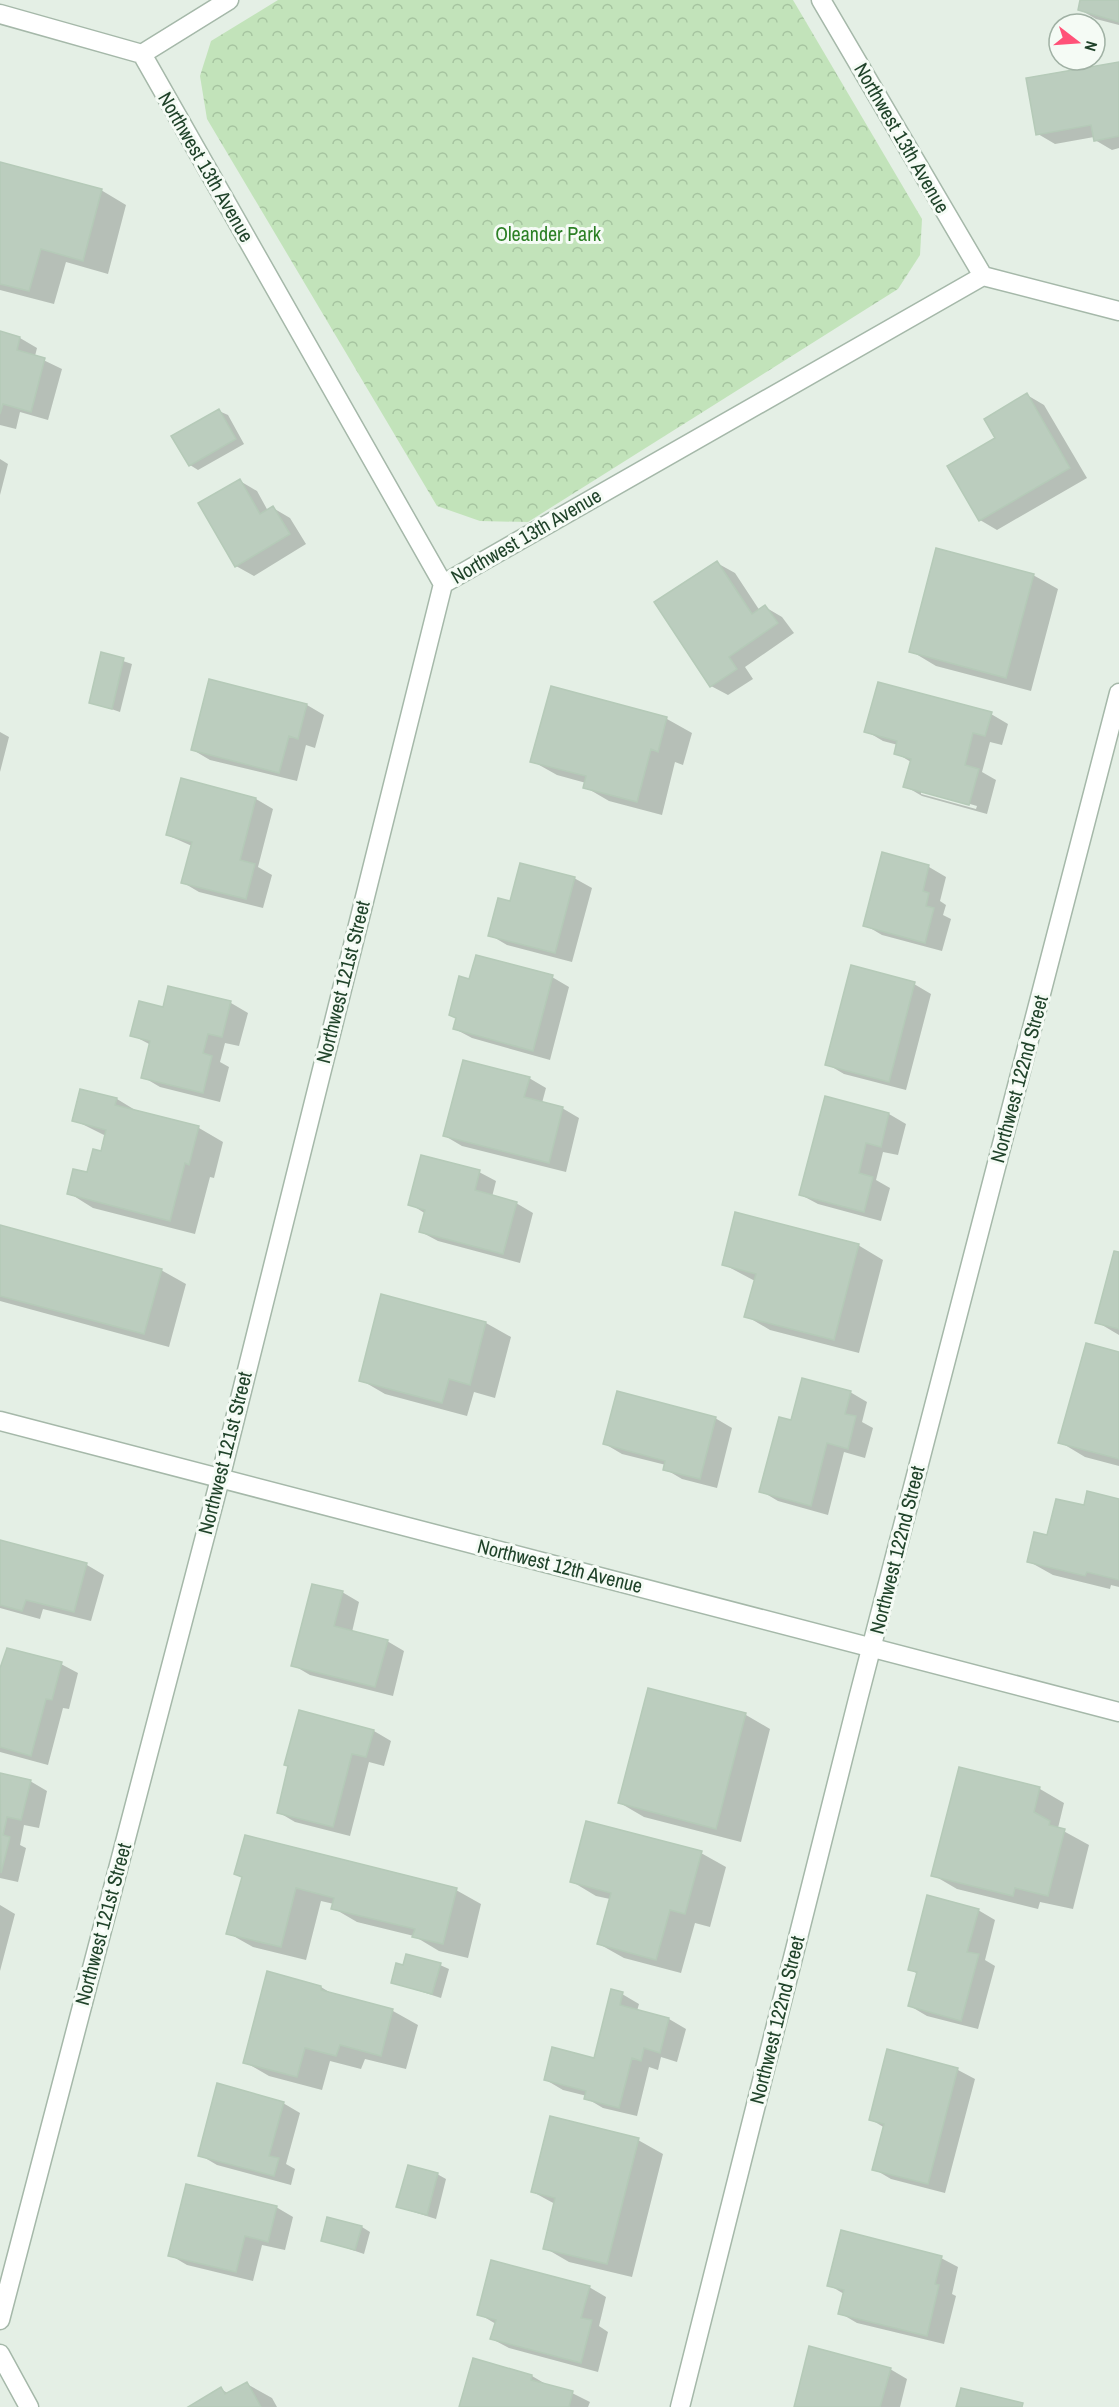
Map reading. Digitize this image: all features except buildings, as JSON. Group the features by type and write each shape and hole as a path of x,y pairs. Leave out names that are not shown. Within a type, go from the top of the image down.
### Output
{"street":[{"path":"0,14 142,54 229,0"},
{"name":"Northwest 13th Avenue","path":"142,54 443,584 983,276 821,0"},
{"path":"983,276 1119,311"},
{"name":"Northwest 121st Street","path":"0,2320 220,1479 443,584"},
{"name":"Northwest 122nd Street","path":"680,2407 872,1646 1119,693"},
{"name":"Northwest 12th Avenue","path":"0,1421 1119,1712"},
{"path":"0,2354 29,2407"}],"green space":[{"name":"Oleander Park","path":"278,0 793,0 922,219 920,255 898,289 528,522 480,521 437,506 207,119 200,76 211,41"}]}
